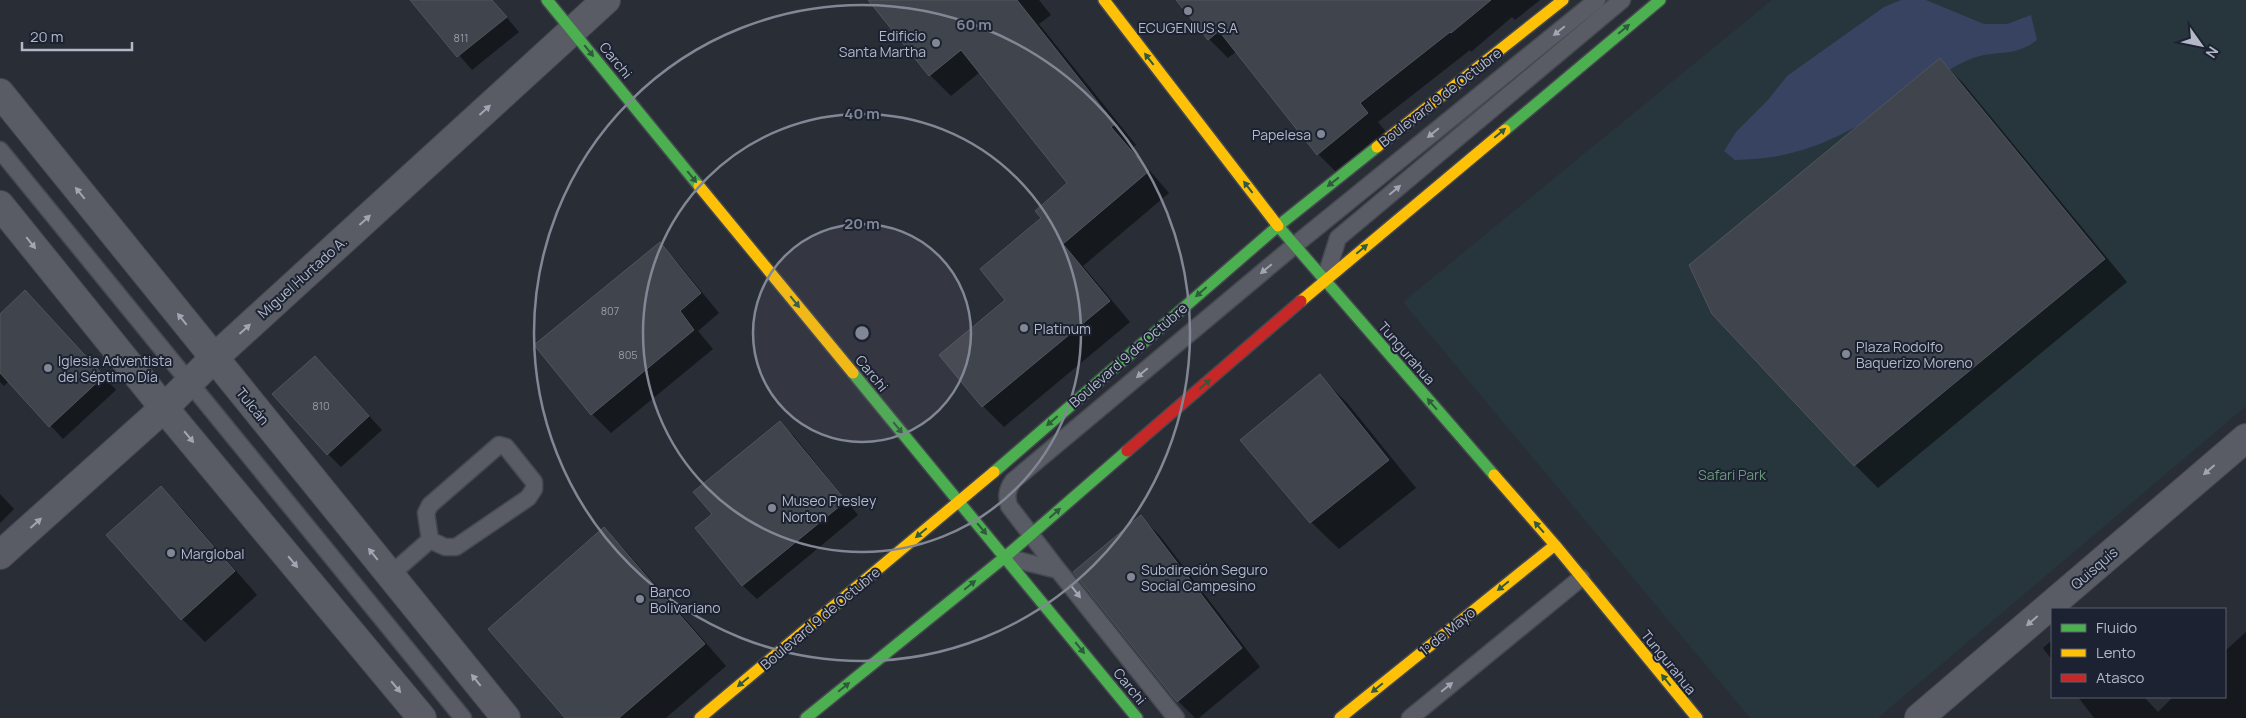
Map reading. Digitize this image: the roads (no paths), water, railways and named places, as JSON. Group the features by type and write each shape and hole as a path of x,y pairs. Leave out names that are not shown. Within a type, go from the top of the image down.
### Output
{"main road":[{"name":"Carchi","path":"547,0 1137,718"},
{"name":"Tungurahua","path":"1104,0 1278,226 1555,545 1696,718"},
{"name":"Boulevard 9 de Octubre","path":"700,718 959,502 1278,226 1563,0"},
{"path":"806,718 1005,556 1325,281 1660,0"},
{"name":"1º de Mayo","path":"1340,718 1555,545"}],"street":[{"name":"Miguel Hurtado A.","path":"0,555 164,408 214,358 606,0"},
{"name":"Tulcán","path":"0,93 506,718"},
{"path":"0,206 164,408 422,718"},
{"name":"Quisquís","path":"1918,718 2246,438"}],"lane":[{"name":"Boulevard 9 de Octubre","path":"1176,718 1058,570 1010,506 1007,497 1008,488 1013,481 1295,245 1597,0"},
{"path":"1325,281 1338,238 1622,0"},
{"path":"0,150 463,718"},
{"path":"500,446 506,447 534,482 534,490 528,498 456,547 445,547 430,540 426,513 430,505 494,449 500,446"},
{"path":"390,575 430,540"},
{"path":"1005,556 1058,570"},
{"path":"1410,718 1581,578"}],"water":[{"path":"1901,0 1926,0 1984,24 2007,24 2031,15 2037,40 2022,49 1985,55 1968,60 1853,128 1810,148 1773,157 1735,160 1724,151 1736,132 1768,100 1787,76 1884,7"}],"place":[{"name":"ECUGENIUS S.A","path":"1188,11"},
{"name":"Edificio Santa Martha","path":"936,43"},
{"name":"Papelesa","path":"1321,134"},
{"name":"Platinum","path":"1024,328"},
{"name":"Plaza Rodolfo Baquerizo Moreno","path":"1846,354"},
{"name":"Iglesia Adventista del Séptimo Día","path":"48,368"},
{"name":"Museo Presley Norton","path":"772,508"},
{"name":"Marglobal","path":"171,553"},
{"name":"Subdireción Seguro Social Campesino","path":"1131,577"},
{"name":"Banco Bolivariano","path":"640,599"}],"park label":[{"name":"Safari Park","path":"1732,474"}]}
